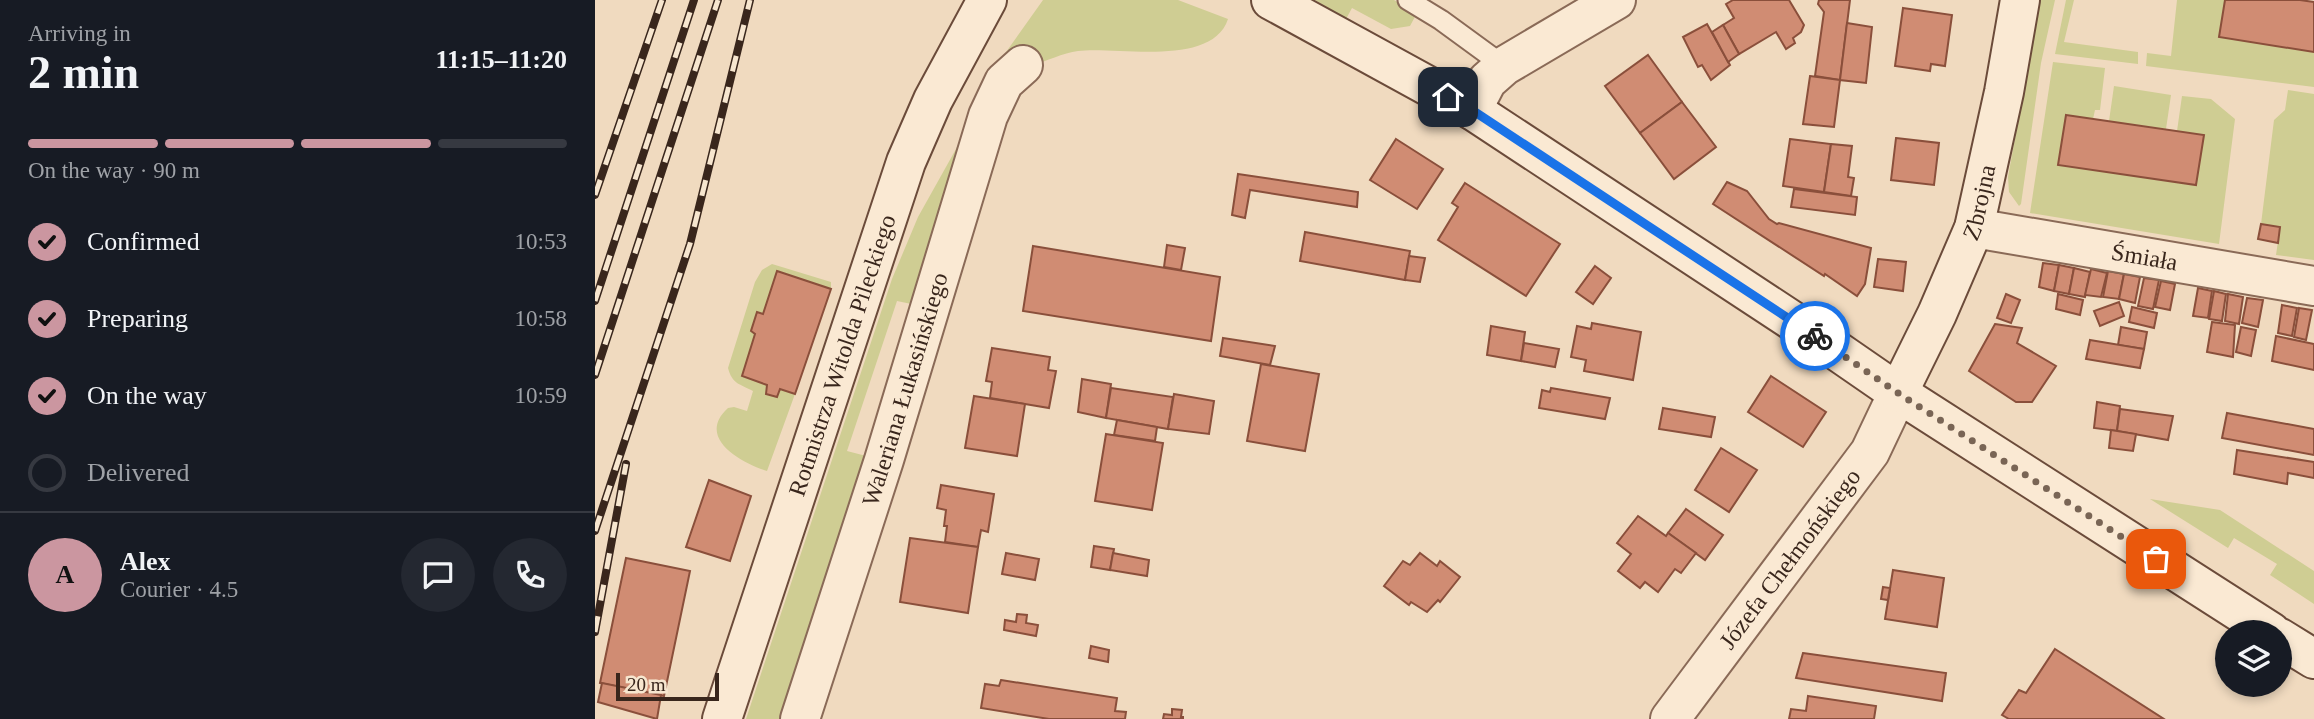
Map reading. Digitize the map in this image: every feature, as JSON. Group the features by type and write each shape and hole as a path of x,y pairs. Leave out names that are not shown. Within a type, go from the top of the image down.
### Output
{"street":[{"name":"Rotmistrza Witolda Pileckiego","path":"722,719 907,162 933,100 987,0"},
{"path":"1271,0 1472,110 1898,393 2252,620"},
{"path":"1472,110 1487,81 1504,66 1616,0"},
{"name":"Zbrojna","path":"1898,393 1937,314 1974,228 2004,92 2020,0"},
{"name":"Waleriana Łukasińskiego","path":"800,719 884,460 988,116 1004,82 1023,65"},
{"name":"Śmiała","path":"1974,228 2314,286"},
{"name":"Józefa Chełmońskiego","path":"1670,719 1870,453 1898,393"},
{"path":"2292,645 2314,659"}],"lane":[{"path":"1408,0 1441,20 1504,66"}],"shaded area":[{"path":"1043,0 1178,0 1228,19 1219,34 1203,44 1184,49 1161,52 1078,51 1032,66 921,306 897,301 847,451 870,457 785,719 746,719 892,279 918,217 956,149 994,69"},
{"path":"1315,0 1394,0 1417,13 1410,26 1391,29 1352,8 1346,19"},
{"path":"2040,0 2055,0 2041,63 2019,206 2009,192 2008,177"},
{"path":"2066,0 2074,0 2064,42 2138,52 2138,64 2055,54"},
{"path":"2177,0 2225,0 2220,37 2314,52 2314,87 2146,66 2147,53 2171,56"},
{"path":"2053,62 2105,68 2100,110 2095,110 2093,119 2066,115 2058,165 2196,185 2204,135 2177,131 2182,96 2211,99 2235,119 2219,244 2030,213"},
{"path":"2114,86 2171,95 2166,129 2109,121"},
{"path":"2288,90 2314,94 2314,260 2276,255 2280,227 2261,224 2274,120 2285,110"},
{"path":"772,264 831,282 831,289 778,271 763,314 757,313 751,331 755,334 743,376 767,385 766,394 777,397 780,389 795,394 767,471 746,462 726,448 719,439 717,429 719,419 728,408 747,411 753,391 734,380 728,368 755,282 762,270"},
{"path":"2150,499 2220,510 2314,571 2314,604 2270,575 2277,564 2234,538 2228,548"}],"building":[{"path":"1733,0 1789,0 1804,25 1801,32 1793,38 1795,43 1786,49 1776,32 1739,54 1723,25 1734,18 1726,4"},
{"path":"1819,0 1850,0 1840,80 1815,76 1824,12 1818,4"},
{"path":"2225,0 2314,2 2314,52 2219,37"},
{"path":"1903,8 1952,15 1945,66 1931,64 1930,71 1895,66"},
{"path":"1847,23 1872,27 1866,83 1840,80"},
{"path":"1707,24 1730,65 1711,80 1702,65 1698,67 1683,37"},
{"path":"1723,25 1739,54 1728,62 1712,32"},
{"path":"1648,55 1682,102 1640,133 1605,86"},
{"path":"1810,76 1840,80 1834,127 1803,124"},
{"path":"1682,102 1716,147 1674,179 1640,133"},
{"path":"2066,115 2204,135 2196,185 2058,165"},
{"path":"1896,138 1939,143 1934,185 1891,180"},
{"path":"1396,139 1443,169 1417,209 1370,180"},
{"path":"1790,139 1831,144 1824,192 1783,186"},
{"path":"1831,144 1852,146 1848,177 1854,178 1851,196 1824,192"},
{"path":"1238,174 1358,192 1357,207 1250,190 1245,218 1232,215"},
{"path":"1727,182 1747,191 1769,219 1777,224 1871,248 1865,284 1857,296 1713,204"},
{"path":"1465,183 1560,244 1526,296 1438,240 1458,207 1452,203"},
{"path":"1794,189 1857,197 1855,215 1791,207"},
{"path":"2261,224 2280,227 2278,243 2258,239"},
{"path":"1305,232 1410,251 1405,280 1300,261"},
{"path":"1167,245 1185,248 1181,270 1164,267"},
{"path":"1033,246 1220,277 1211,341 1023,311"},
{"path":"1409,256 1425,258 1420,282 1405,280"},
{"path":"1878,259 1906,262 1903,291 1874,287"},
{"path":"2043,263 2059,265 2054,291 2039,287"},
{"path":"2059,265 2074,268 2069,294 2054,291"},
{"path":"1595,266 1611,278 1593,304 1576,292"},
{"path":"2074,268 2090,272 2085,297 2069,294"},
{"path":"2091,269 2107,273 2101,297 2085,295"},
{"path":"777,271 831,289 795,394 780,389 777,397 766,394 767,385 742,376 755,334 751,331 757,312 763,314"},
{"path":"2108,271 2124,274 2119,299 2103,297"},
{"path":"2124,274 2140,277 2135,303 2119,299"},
{"path":"2144,278 2159,280 2153,309 2138,306"},
{"path":"2161,281 2175,284 2170,310 2155,307"},
{"path":"2198,288 2212,291 2208,318 2193,316"},
{"path":"2214,291 2226,294 2222,321 2209,319"},
{"path":"2006,294 2020,300 2011,323 1997,318"},
{"path":"2058,294 2083,300 2080,315 2056,309"},
{"path":"2228,294 2243,297 2239,324 2225,321"},
{"path":"2247,298 2263,300 2258,327 2242,323"},
{"path":"2119,302 2124,316 2100,326 2094,311"},
{"path":"2282,305 2297,308 2292,336 2278,333"},
{"path":"2132,307 2157,313 2154,328 2129,322"},
{"path":"2299,308 2312,310 2306,340 2294,337"},
{"path":"2212,322 2235,325 2233,357 2207,352"},
{"path":"1592,323 1641,332 1633,380 1584,371 1586,360 1571,357 1577,326 1591,329"},
{"path":"1995,324 2022,328 2017,343 2056,366 2032,402 2016,402 1969,371"},
{"path":"1491,326 1525,332 1521,361 1487,355"},
{"path":"2121,327 2147,332 2144,349 2118,345"},
{"path":"2241,327 2256,330 2251,356 2236,352"},
{"path":"2276,336 2314,344 2314,370 2272,361"},
{"path":"1223,338 1275,346 1270,365 1220,356"},
{"path":"2090,340 2144,349 2140,368 2086,359"},
{"path":"1524,343 1559,349 1555,367 1521,361"},
{"path":"992,348 1050,357 1048,370 1056,371 1049,408 990,398 992,382 986,381"},
{"path":"1261,364 1319,374 1305,451 1247,441"},
{"path":"1771,376 1826,412 1803,447 1748,412"},
{"path":"1082,379 1111,384 1106,418 1078,412"},
{"path":"1111,388 1173,397 1168,429 1106,418"},
{"path":"1551,388 1610,398 1605,419 1539,408 1542,390 1550,392"},
{"path":"1174,394 1214,401 1209,434 1168,429"},
{"path":"974,396 1025,404 1017,456 965,448"},
{"path":"2097,402 2120,406 2117,431 2094,428"},
{"path":"1663,408 1715,417 1711,437 1659,429"},
{"path":"2120,409 2173,416 2168,440 2117,431"},
{"path":"2227,413 2314,429 2314,455 2222,438"},
{"path":"1117,420 1157,427 1155,441 1114,435"},
{"path":"2111,430 2136,434 2133,451 2109,448"},
{"path":"1106,434 1163,443 1152,510 1095,501"},
{"path":"1721,448 1757,470 1729,512 1695,490"},
{"path":"2237,450 2314,462 2314,478 2288,473 2287,484 2234,474"},
{"path":"709,480 751,496 730,561 686,547"},
{"path":"941,485 994,494 988,532 981,530 978,547 945,542 946,510 937,508"},
{"path":"1686,509 1723,535 1705,560 1668,533"},
{"path":"1638,516 1696,553 1681,573 1675,569 1658,592 1645,582 1640,588 1618,571 1631,554 1617,543"},
{"path":"910,538 978,547 968,613 900,602"},
{"path":"1094,546 1114,549 1110,570 1091,567"},
{"path":"1006,553 1039,559 1035,580 1002,574"},
{"path":"1113,553 1149,560 1147,576 1110,570"},
{"path":"1420,553 1437,566 1440,561 1460,577 1440,602 1438,600 1427,612 1411,602 1409,605 1384,586 1403,561 1410,565"},
{"path":"626,558 690,571 664,696 600,683"},
{"path":"1893,570 1944,578 1937,627 1885,619"},
{"path":"1883,587 1890,588 1888,600 1881,599"},
{"path":"1017,614 1027,615 1026,623 1038,625 1036,636 1004,630 1005,620 1016,622"},
{"path":"1091,646 1109,650 1108,662 1089,658"},
{"path":"2055,649 2164,719 2009,719 2002,715 2019,690 2026,693"},
{"path":"1803,653 1946,673 1942,701 1796,678"},
{"path":"1001,680 1117,698 1115,711 1126,712 1125,719 1049,719 981,708 985,684 999,686"},
{"path":"602,683 661,695 657,719 598,702"},
{"path":"1808,696 1876,706 1874,719 1789,719 1791,709 1806,711"},
{"path":"1172,709 1182,710 1183,719 1163,719 1164,714 1172,715"}],"railway":[{"path":"595,195 662,0"},
{"path":"595,301 694,0"},
{"path":"595,375 718,0"},
{"path":"595,531 690,244 750,0"},
{"path":"595,632 626,464"}],"way so far":[{"path":"1815,336 1898,393 2156,559"}],"route":[{"path":"1448,97 1472,110 1815,336"}]}
